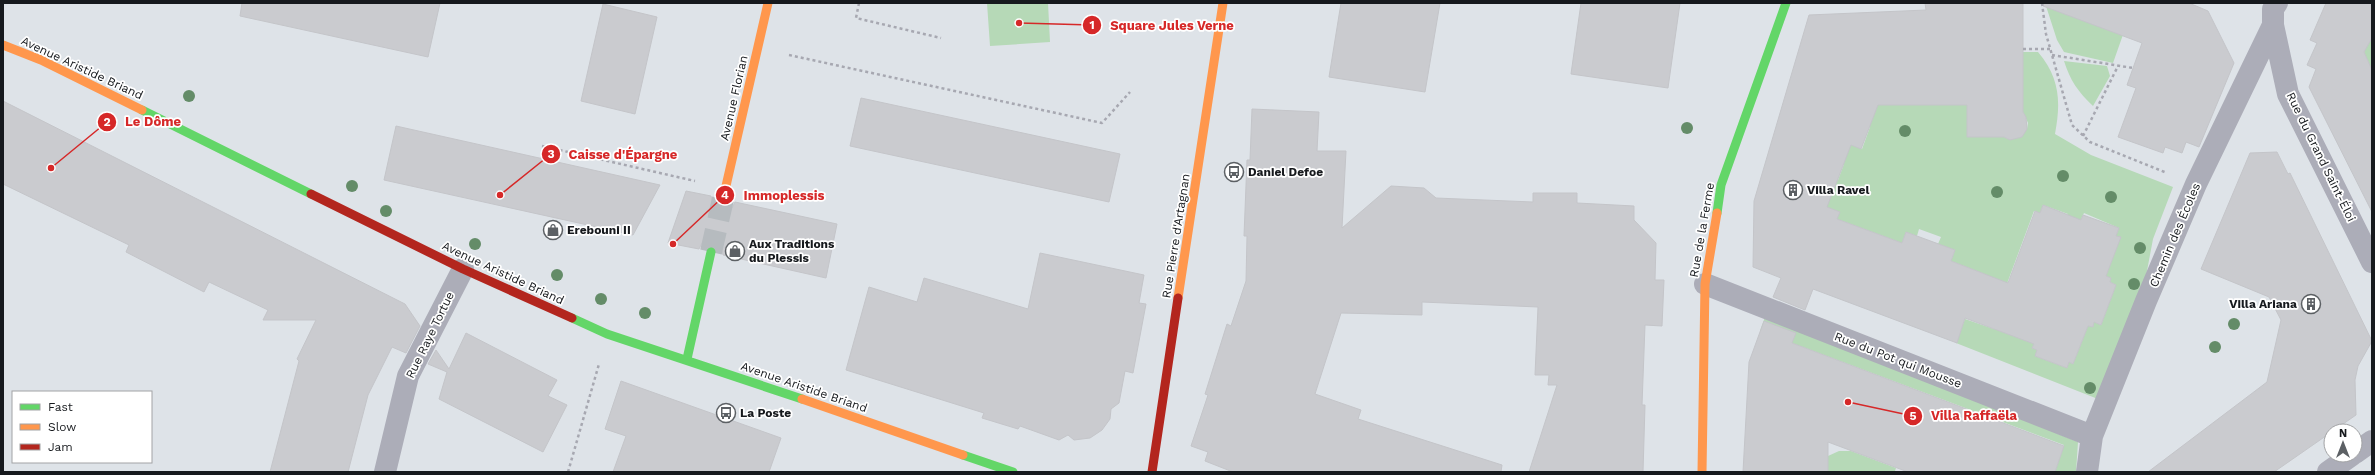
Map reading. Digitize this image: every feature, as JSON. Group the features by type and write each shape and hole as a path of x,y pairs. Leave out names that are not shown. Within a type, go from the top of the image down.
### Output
{"street":[{"name":"Avenue Florian","path":"724,199 768,3"},
{"name":"Rue Pierre d'Artagnan","path":"1152,472 1223,3"},
{"name":"Rue de la Ferme","path":"1702,472 1705,284 1721,185 1786,3"},
{"name":"Chemin des Écoles","path":"2087,472 2092,436 2196,184 2273,25 2273,9 2277,3"},
{"name":"Rue du Grand Saint-Éloi","path":"2273,25 2288,94 2372,262"},
{"name":"Avenue Aristide Briand","path":"3,45 41,60 463,269 607,334 687,359 1014,472"},
{"path":"687,359 711,252"},
{"name":"Rue Raye Tortue","path":"385,472 408,376 463,269"},
{"name":"Rue du Pot qui Mousse","path":"1705,284 2092,436"},
{"path":"2363,447 2372,441"},
{"path":"2328,472 2341,463"}],"path":[{"path":"859,3 856,18 941,38"},
{"path":"2042,3 2050,49 2072,125 2090,142 2196,184"},
{"path":"758,48 1102,122 1130,92"},
{"path":"2023,48 2050,49"},
{"path":"2052,55 2133,68"},
{"path":"2083,136 2118,66"},
{"path":"542,146 726,188"},
{"path":"568,472 607,334"}],"green space":[{"path":"987,3 1048,3 1050,42 990,46"},
{"path":"2046,6 2125,29 2113,63 2064,52 2057,40"},
{"path":"2372,38 2372,70 2364,52"},
{"path":"2023,52 2038,52 2051,71 2055,81 2058,111 2055,134 2091,155 2173,187 2153,239 2140,308 2103,401 1956,343 1965,319 1994,329 1996,325 2036,340 2032,348 2037,350 2035,356 2067,368 2069,362 2073,364 2088,326 2093,327 2094,322 2101,325 2116,285 2110,282 2111,278 2106,276 2120,237 2116,236 2119,228 2084,213 2080,221 2065,222 2068,214 2043,205 2040,213 2034,211 2005,289 1982,273 1951,261 1955,250 1938,244 1941,237 1919,229 1917,236 1906,232 1902,243 1837,219 1840,212 1823,206 1833,179 1838,180 1844,164 1840,161 1847,143 1862,149 1870,127 1855,121 1864,92 1911,99 1911,105 1942,105 1943,99 1967,98 1967,137 2004,137 2008,139 2021,137 2027,129 2028,123 2023,112"},
{"path":"2064,61 2107,66 2110,76 2093,106 2075,85"},
{"path":"1766,314 2078,442 2076,472 2055,472 2064,445 1760,331"},
{"path":"1839,451 1851,451 1896,468 1895,471 1897,472 1828,472 1828,456"}],"building":[{"path":"242,3 440,3 428,57 240,16"},
{"path":"1341,3 1440,3 1425,92 1329,77"},
{"path":"1581,3 1680,3 1668,88 1571,74"},
{"name":"Villa Ravel","path":"1925,3 2023,3 2023,112 2026,117 2027,129 2022,137 2010,140 2004,137 1967,137 1967,105 1878,105 1861,149 1851,145 1827,207 1840,212 1837,219 1902,243 1906,232 1955,250 1951,261 2008,283 2035,211 2040,213 2043,205 2081,220 2083,215 2119,228 2116,236 2121,237 2106,276 2111,278 2110,282 2116,285 2101,325 2094,322 2093,327 2088,326 2073,364 2069,362 2067,368 2035,356 2037,350 2032,348 2034,344 1965,318 1957,343 1813,289 1805,310 1773,297 1781,278 1753,267 1754,201 1809,15 1926,10"},
{"path":"2044,3 2189,3 2208,11 2234,63 2199,147 2186,142 2182,153 2165,147 2163,153 2118,137 2136,88 2127,85 2142,43 2043,6"},
{"path":"2326,3 2372,3 2372,38 2364,52 2372,70 2372,212 2309,87 2316,69 2307,65 2317,43 2310,40"},
{"path":"603,4 657,17 635,114 581,101"},
{"path":"861,98 1120,154 1109,202 850,146"},
{"path":"3,101 405,304 420,326 406,353 392,347 368,395 348,472 270,472 299,361 297,359 316,320 263,320 268,310 209,282 204,292 126,252 129,245 3,184"},
{"path":"1252,109 1319,112 1317,151 1346,151 1342,228 1391,186 1424,188 1436,198 1533,202 1533,193 1577,193 1577,203 1634,206 1634,220 1656,243 1655,280 1664,280 1662,326 1645,325 1642,405 1645,405 1643,472 1529,472 1557,385 1548,385 1549,375 1535,375 1538,307 1422,302 1422,315 1341,313 1315,394 1361,410 1358,419 1502,465 1501,472 1233,472 1205,461 1208,452 1191,446 1208,395 1205,394 1227,324 1231,326 1246,281 1247,236 1244,236 1247,160 1250,160"},
{"path":"396,126 660,185 633,235 384,180"},
{"name":"Villa Ariana","path":"2277,152 2288,174 2290,173 2372,341 2358,366 2355,380 2356,415 2344,423 2323,423 2323,438 2274,472 2148,472 2267,382 2281,320 2269,297 2201,269 2250,153"},
{"path":"686,191 711,196 714,208 721,211 732,208 735,202 837,224 826,278 723,255 720,243 713,240 702,243 699,249 668,243"},
{"path":"1040,253 1144,275 1139,303 1146,304 1133,373 1125,371 1119,403 1111,409 1110,419 1102,430 1090,438 1074,440 1068,435 1059,440 1020,426 1018,429 982,418 984,413 846,370 869,287 917,302 924,278 1028,309"},
{"path":"1764,321 1796,333 1792,343 2064,446 2055,472 1908,472 1828,442 1828,472 1743,472 1749,362"},
{"path":"466,333 557,380 548,396 567,405 543,452 439,399 447,372 428,364 436,350 449,369"},
{"path":"621,381 781,438 769,472 613,472 626,436 605,429"}],"tunnel":[{"path":"711,252 723,199"}],"traffic: fast":[{"path":"1717,213 1721,185 1786,3"},
{"path":"142,110 311,194"},
{"path":"687,359 711,252"},
{"path":"572,318 607,334 802,399"},
{"path":"963,455 1013,472"}],"traffic: slow":[{"path":"723,199 768,3"},
{"path":"1178,298 1223,3"},
{"path":"3,45 41,60 142,110"},
{"path":"1702,472 1705,284 1717,213"},
{"path":"802,399 963,455"}],"traffic: jam":[{"path":"311,194 463,269 572,318"},
{"path":"1152,472 1178,298"}],"place":[{"name":"Square Jules Verne","path":"1019,23"},
{"name":"Le Dôme","path":"51,168"},
{"name":"Daniel Defoe","path":"1234,172"},
{"name":"Villa Ravel","path":"1793,190"},
{"name":"Caisse d'Épargne","path":"500,195"},
{"name":"Erebouni II","path":"553,230"},
{"name":"Immoplessis","path":"673,244"},
{"name":"Aux Traditions du Plessis","path":"735,251"},
{"name":"Villa Ariana","path":"2311,304"},
{"name":"Villa Raffaëla","path":"1848,402"},
{"name":"La Poste","path":"726,413"}]}
